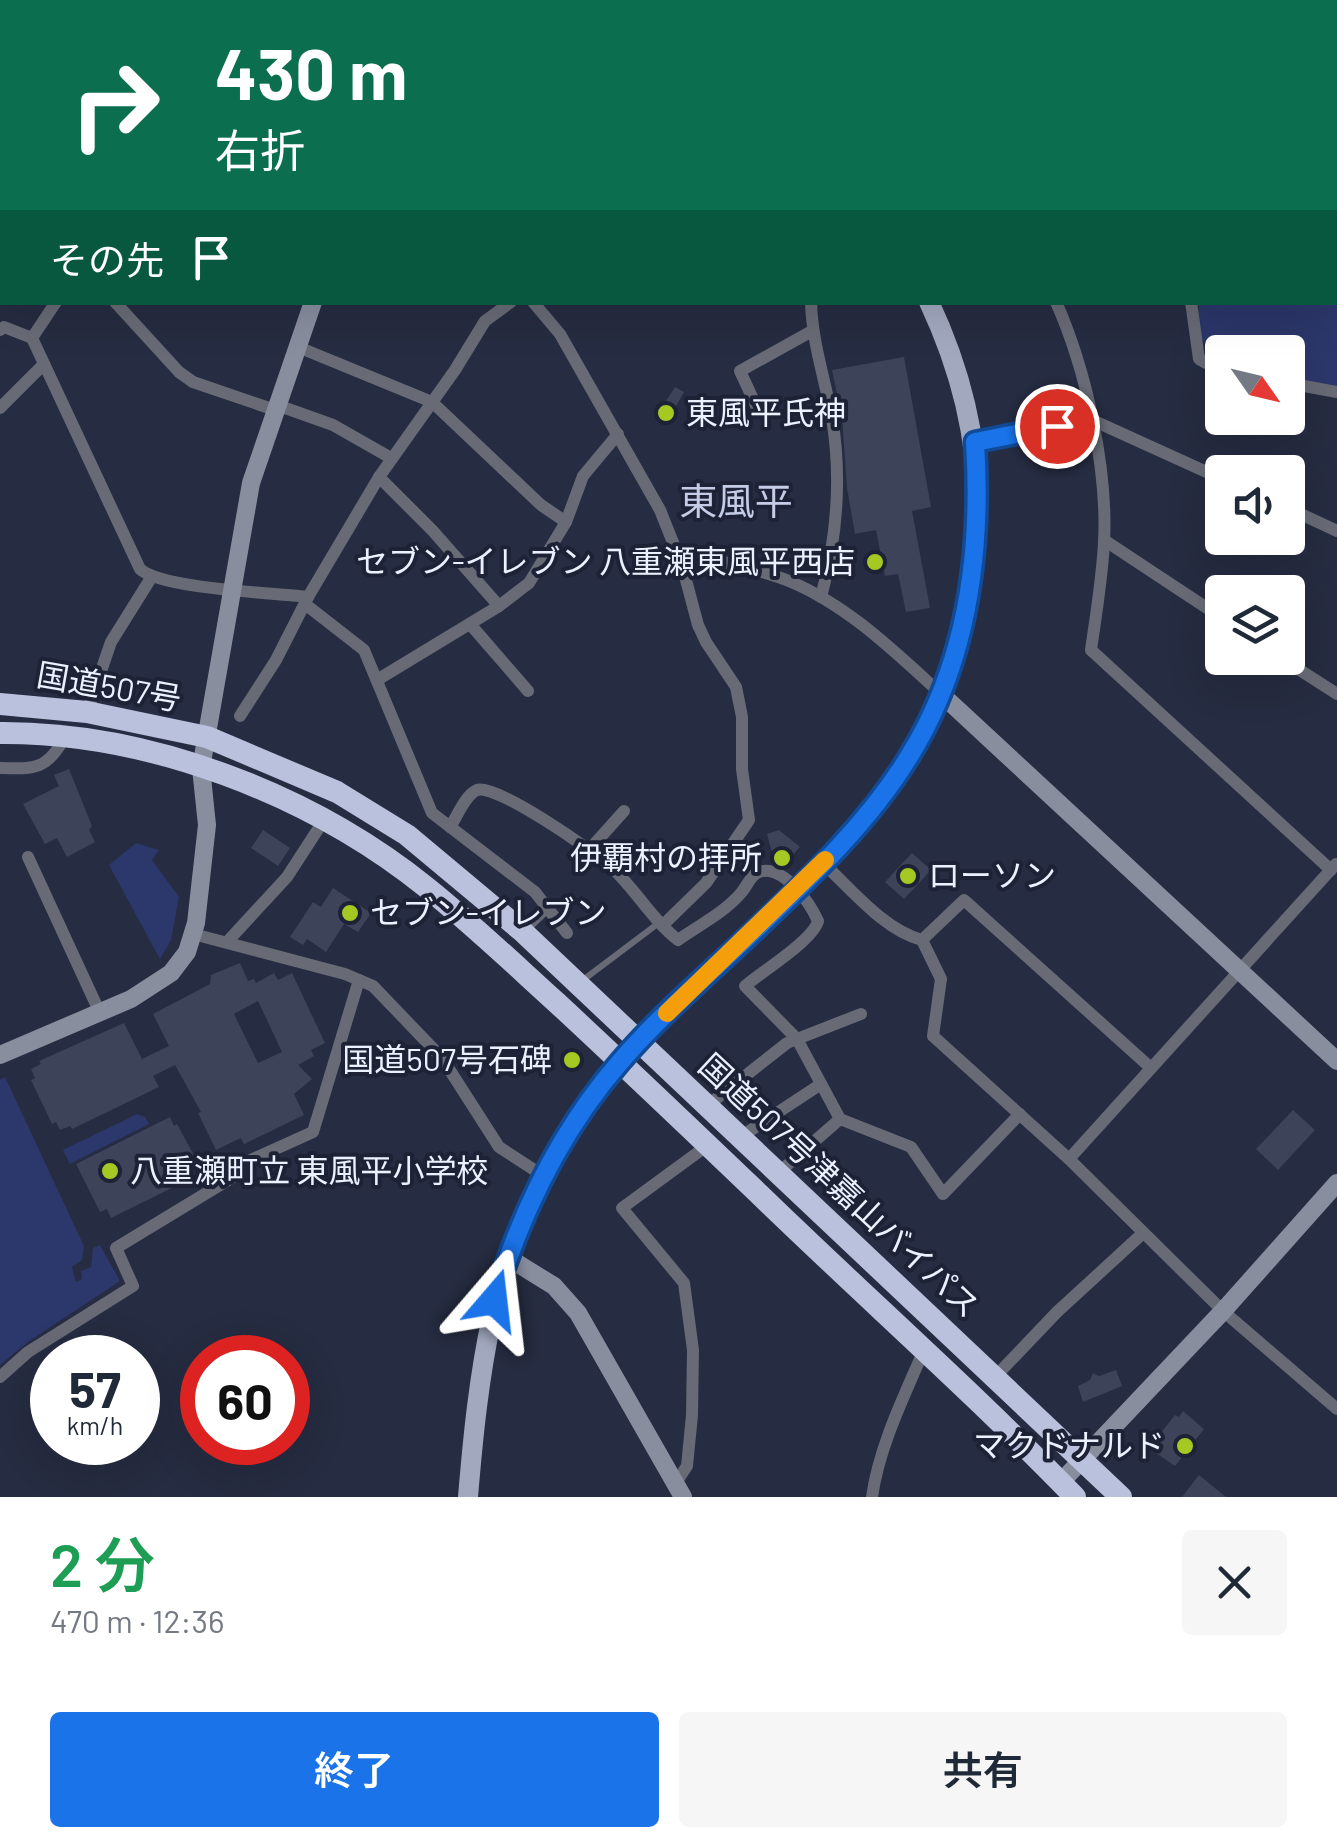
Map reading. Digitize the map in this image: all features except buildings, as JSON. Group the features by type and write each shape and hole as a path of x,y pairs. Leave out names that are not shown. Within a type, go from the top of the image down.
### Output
{"highway":[{"name":"国道507号","path":"0,704 87,712 207,737"},
{"name":"国道507号","path":"0,733 65,737 202,768"},
{"name":"国道507号津嘉山バイパス","path":"207,737 336,792 419,844 522,931 1121,1497"},
{"name":"国道507号津嘉山バイパス","path":"202,768 324,820 425,886 708,1145 1068,1490"}],"main road":[{"path":"468,1497 485,1344 508,1257 542,1174 619,1062 796,890 873,807 909,757 940,693 968,599 978,497 975,442 955,363 931,305"}],"street":[{"path":"32,338 52,305"},
{"path":"117,305 193,382 333,425 392,458"},
{"path":"0,1055 130,999 171,973 187,952 193,934 208,824 202,768 251,482 313,305"},
{"path":"240,716 379,477 486,321 507,305"},
{"path":"535,305 560,334 660,510 682,565 698,625 736,687 742,717 742,768 749,820 706,883 662,924"},
{"path":"811,305 812,331 832,417 839,473 833,554 821,597"},
{"path":"1057,305 1092,420 1100,469 1104,540 1091,650 1334,866 1069,1159"},
{"path":"1190,305 1198,358 1205,362"},
{"path":"0,330 4,327 32,338 140,569 151,578 306,600 364,650 432,813 535,892 568,932"},
{"path":"759,412 740,370 812,331"},
{"path":"298,346 432,402 541,506 566,522"},
{"path":"0,408 44,364"},
{"path":"1305,386 1337,392"},
{"path":"975,442 1092,420 1205,471"},
{"path":"378,680 530,583 566,522 583,476 618,434"},
{"path":"379,477 499,606"},
{"path":"1305,516 1337,530"},
{"path":"1104,540 1205,607"},
{"path":"713,559 786,579 821,597 874,634 1337,1061"},
{"path":"87,712 111,642 151,578"},
{"path":"470,624 528,691"},
{"path":"1305,673 1337,694"},
{"path":"0,768 29,769 47,764 65,737"},
{"path":"450,827 469,796 488,789 611,867 678,940 740,896 755,873 776,873 810,903 818,920 816,928 745,986 797,1039 840,1119 911,1146 942,1194 1020,1114"},
{"path":"589,850 624,811"},
{"path":"227,942 287,877 324,820"},
{"path":"28,857 100,1013"},
{"path":"822,863 908,937 922,940"},
{"path":"922,940 964,900 1150,1068"},
{"path":"522,931 547,908"},
{"path":"193,934 373,986 442,1058 499,1146 542,1174"},
{"path":"922,940 941,979 933,1036 1069,1159 1222,1311 1337,1409"},
{"path":"0,1376 28,1352 133,1286 116,1248 233,1177 233,1168 313,1132 359,980"},
{"path":"707,1106 787,1043 860,1014"},
{"path":"739,1138 821,1084"},
{"path":"778,1174 840,1119"},
{"path":"679,1490 687,1466 692,1415 693,1350 684,1283 622,1208 708,1145"},
{"path":"1068,1490 1082,1460 1337,1183"},
{"path":"995,1377 1057,1312 1142,1234"},
{"path":"508,1257 554,1286 578,1313 679,1490"},
{"path":"872,1497 896,1414 923,1352"}],"lane":[{"path":"577,984 662,924"}],"shaded area":[{"path":"1199,305 1337,305 1337,392 1305,384 1305,335 1205,335 1205,342 1199,337"},
{"path":"136,843 159,850 152,860 179,897 171,940 160,959 109,865"},
{"path":"5,1077 84,1246 82,1260 72,1267 76,1282 82,1279 81,1271 91,1267 93,1248 100,1245 120,1281 39,1335 30,1335 30,1341 0,1365 0,1080"},
{"path":"137,1114 149,1124 70,1164 63,1150"}],"slow traffic":[{"path":"667,1013 825,860"}],"place":[{"name":"東風平氏神","path":"666,413"},
{"name":"セブン-イレブン 八重瀬東風平西店","path":"875,562"},
{"name":"伊覇村の拝所","path":"782,858"},
{"name":"ローソン","path":"908,876"},
{"name":"セブン-イレブン","path":"350,913"},
{"name":"国道507号石碑","path":"572,1060"},
{"name":"八重瀬町立 東風平小学校","path":"110,1171"},
{"name":"マクドナルド","path":"1185,1446"}],"district":[{"name":"東風平","path":"736,502"}],"route":[{"path":"494,1300 516,1233 542,1174 592,1097 660,1019 853,831 909,757 940,693 968,599 976,546 975,442 1057,426"}]}
